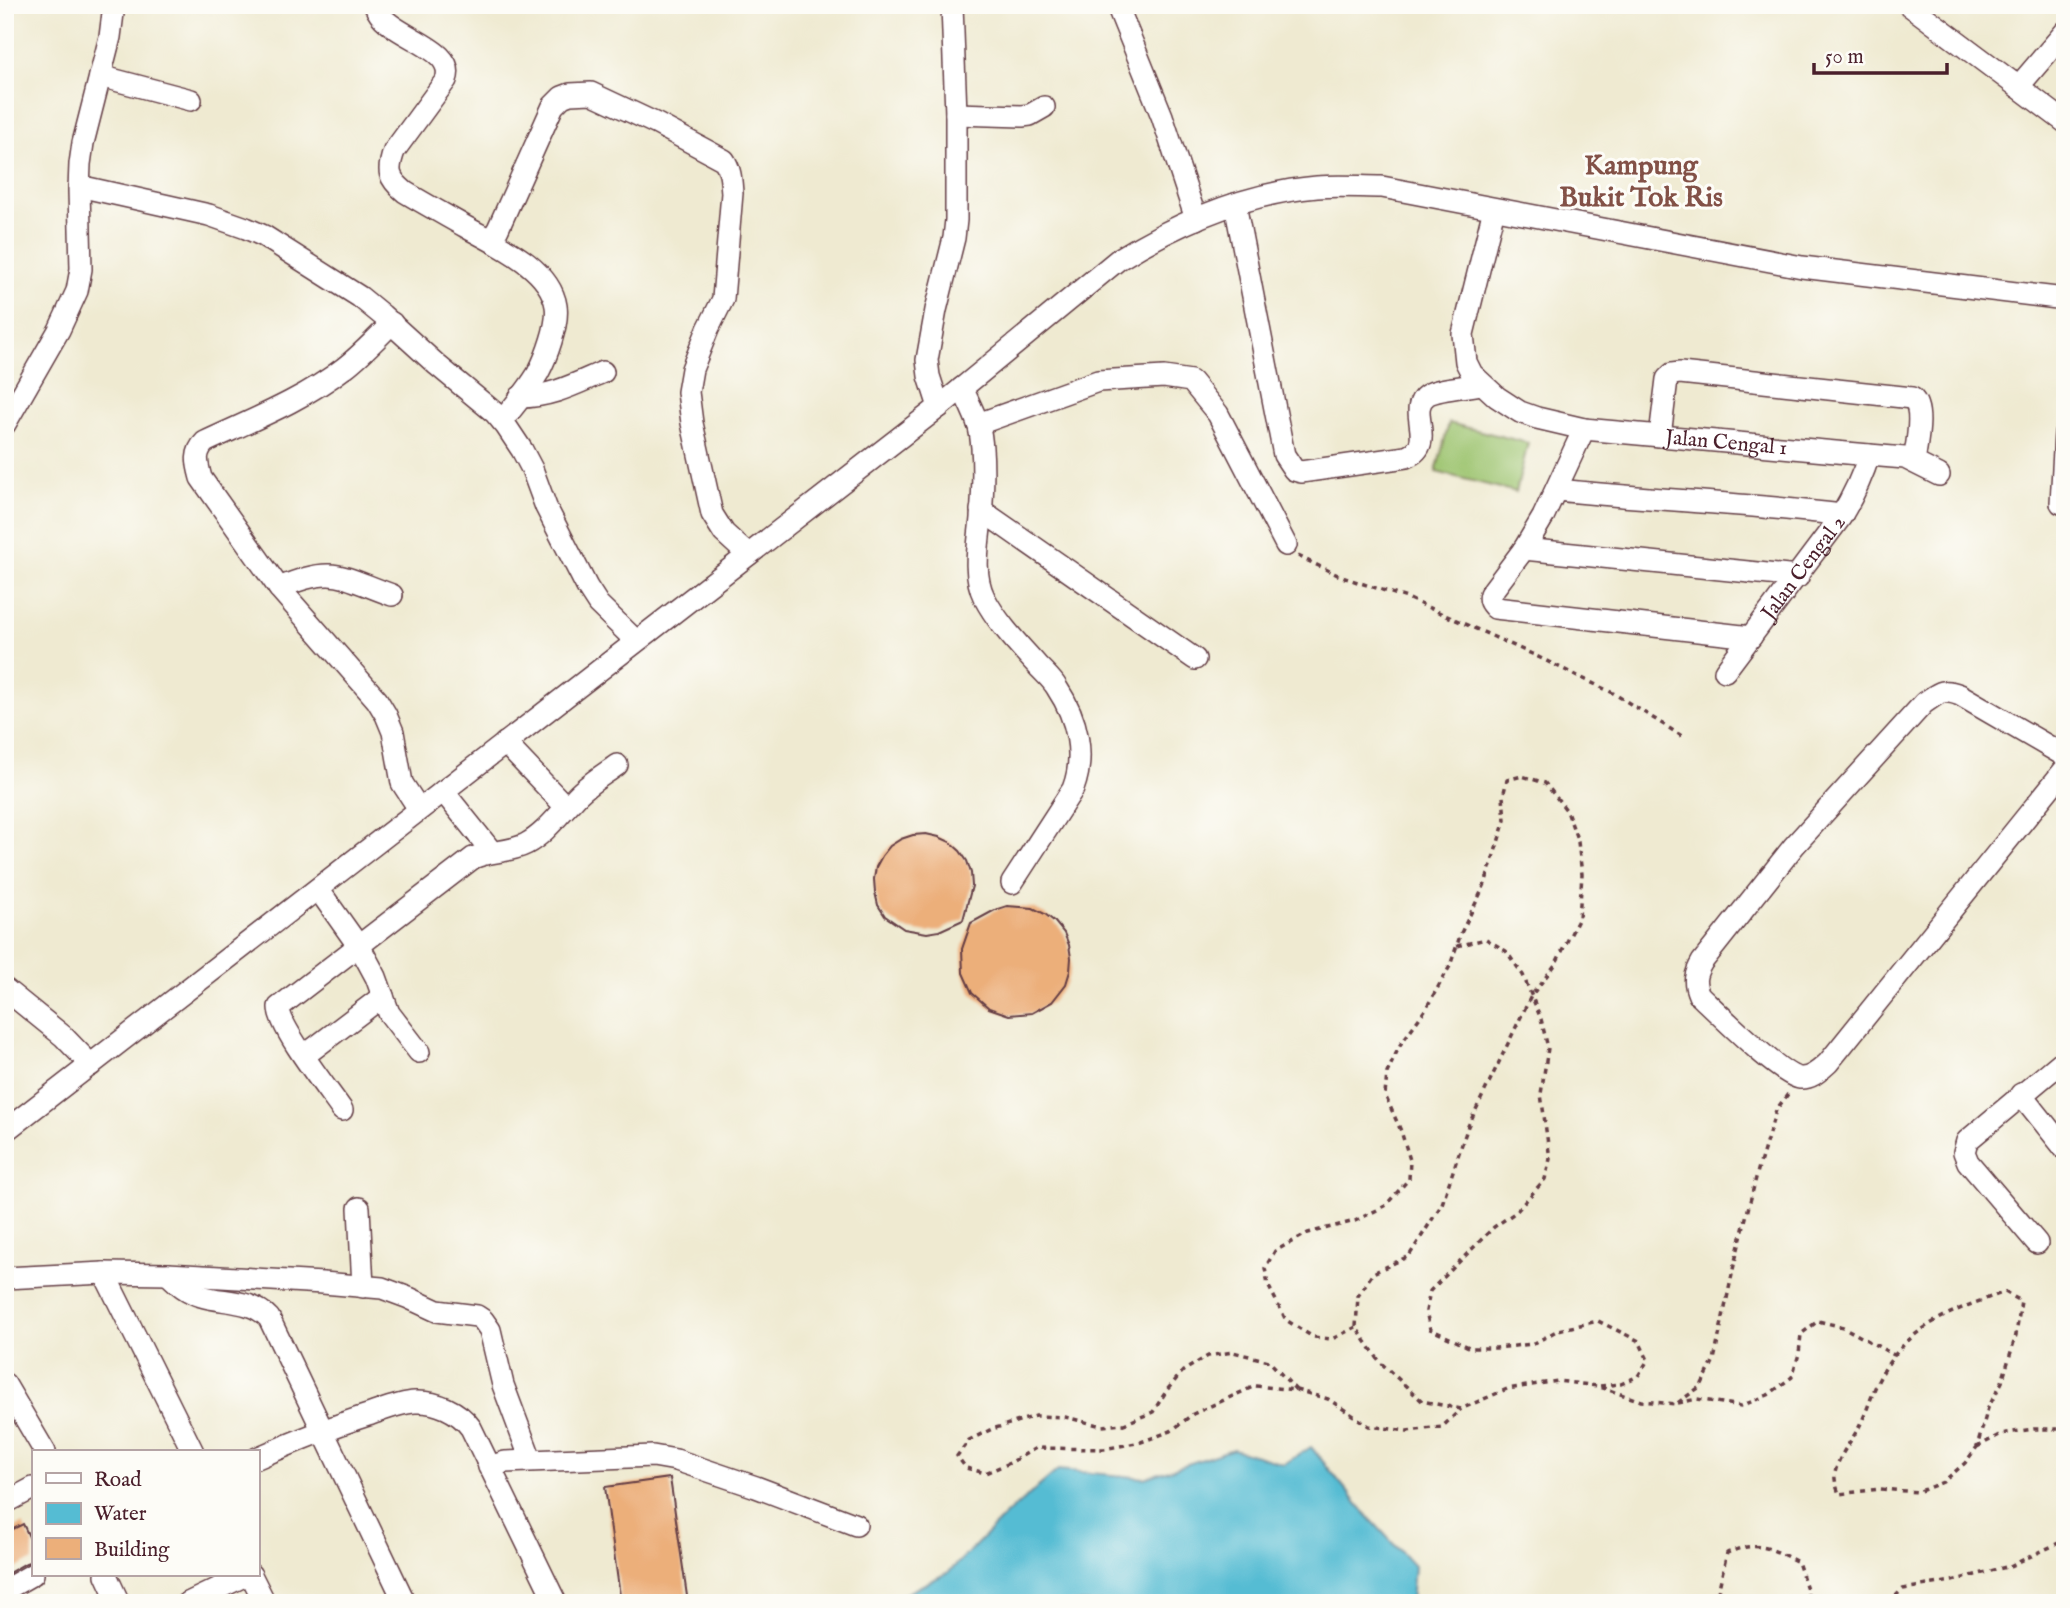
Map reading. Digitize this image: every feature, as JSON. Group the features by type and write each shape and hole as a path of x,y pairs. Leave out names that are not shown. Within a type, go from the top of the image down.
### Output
{"street":[{"path":"5,424 59,330 77,291 81,269 79,186 83,143 110,37 114,5"},
{"path":"376,5 377,12 384,21 441,56 449,73 394,151 389,172 392,179 405,192 524,261 543,279 556,307 544,361 502,421"},
{"path":"939,407 926,360 956,229 952,5"},
{"path":"1117,5 1162,116 1196,219"},
{"path":"1909,5 2065,122"},
{"path":"2018,87 2065,33"},
{"path":"100,76 191,100"},
{"path":"491,240 553,106 570,93 591,93 724,160 731,177 732,193 723,299 692,369 688,392 712,514 724,533 748,555"},
{"path":"956,114 1022,116 1030,115 1044,107"},
{"path":"79,186 209,215 246,228 264,236 359,297 392,323 502,421 514,436 587,587 598,604 636,641"},
{"path":"5,1131 939,407 1119,259 1149,241 1196,219 1280,191 1320,186 1382,187 1802,267 2065,299"},
{"path":"1235,204 1284,455 1293,470 1301,472 1413,455 1421,443 1419,405 1425,396 1481,384"},
{"path":"1481,384 1466,362 1463,334 1494,209"},
{"path":"392,323 344,368 318,386 275,409 205,442 199,449 197,458 201,478 279,588 377,700 386,715 398,752 402,783 419,810"},
{"path":"520,397 544,396 603,372"},
{"path":"1660,436 1667,379 1669,375 1680,373 1912,398 1916,402 1919,415 1914,462"},
{"path":"978,424 1098,381 1164,377 1191,381 1218,414 1286,545"},
{"name":"Jalan Cengal 1","path":"1481,384 1520,412 1584,429 1899,456 1938,475"},
{"path":"962,388 978,424 981,441 979,584 984,597 1019,645 1057,687 1077,729 1080,751 1073,789 1012,883"},
{"path":"1584,429 1557,490 1524,548 1490,594 1489,601 1495,608 1751,637"},
{"path":"2061,503 2065,433"},
{"name":"Jalan Cengal 2","path":"1725,671 1842,515 1852,498 1868,455"},
{"path":"1557,490 1842,515"},
{"path":"981,510 1195,659"},
{"path":"1524,548 1798,577"},
{"path":"279,588 313,575 335,575 352,578 392,595"},
{"path":"2065,756 1961,695 1948,691 1939,693 1924,703 1794,846 1702,962 1696,972 1695,986 1699,995 1782,1069 1800,1078 1815,1074 1828,1063 2065,769"},
{"path":"505,743 566,807"},
{"path":"342,1110 280,1017 279,1007 473,858 528,843 552,823 583,789 617,765"},
{"path":"443,791 492,852"},
{"path":"318,889 376,977 389,1013 419,1052"},
{"path":"5,989 63,1036 91,1065"},
{"path":"304,1056 383,996"},
{"path":"2037,1243 1968,1162 1964,1152 1967,1141 2065,1059"},
{"path":"2021,1094 2065,1149"},
{"path":"359,1208 363,1287"},
{"path":"5,1278 104,1273 168,1274 382,1288 438,1311 477,1316 488,1325 503,1385 531,1460"},
{"path":"104,1273 192,1450"},
{"path":"168,1274 188,1291 203,1297 246,1304 262,1311 268,1318 405,1603"},
{"path":"5,1384 44,1450"},
{"path":"259,1457 323,1429 400,1404 433,1404 464,1418 556,1603"},
{"path":"489,1467 505,1462 531,1460 653,1456 676,1460 756,1487 856,1525"},
{"path":"5,1503 32,1489"},
{"path":"5,1590 32,1574"},
{"path":"106,1576 119,1603"},
{"path":"188,1603 244,1576"},
{"path":"252,1576 265,1603"}],"path":[{"path":"1286,545 1303,559 1342,577 1407,598 1532,654 1613,694 1685,738"},
{"path":"1356,1328 1332,1339 1312,1337 1286,1320 1268,1285 1265,1268 1275,1251 1308,1233 1355,1221 1385,1206 1409,1179 1410,1160 1385,1095 1387,1073 1400,1045 1425,1010 1450,965 1461,933 1485,884 1505,820 1503,796 1507,780 1522,776 1545,783 1567,811 1578,842 1582,874 1578,918 1555,965 1531,996 1468,1126 1442,1203 1409,1256 1373,1273 1357,1296 1356,1328 1380,1362 1422,1401 1461,1409"},
{"path":"1457,946 1486,939 1506,951 1523,975 1541,1019 1548,1048 1541,1094 1550,1159 1545,1179 1516,1212 1494,1227 1430,1291 1426,1311 1430,1329 1471,1348 1496,1348 1534,1344 1558,1330 1598,1321 1639,1341 1648,1360 1638,1377 1621,1384 1597,1386"},
{"path":"1676,1404 1700,1386 1714,1360 1734,1265 1776,1110 1800,1078"},
{"path":"2006,1292 2021,1301 2016,1335 2002,1382 1988,1408 1977,1447 1965,1463 1943,1482 1918,1492 1880,1489 1839,1494 1834,1475 1843,1452 1861,1423 1878,1381 1895,1355 1910,1338 1948,1313 2006,1292"},
{"path":"1296,1390 1269,1362 1233,1352 1208,1356 1183,1371 1153,1412 1124,1424 1102,1426 1065,1417 1036,1416 992,1429 969,1440 957,1456 966,1468 985,1473 1036,1448 1104,1449 1141,1442 1171,1431 1193,1414 1255,1386 1296,1390 1328,1399 1369,1426 1407,1431 1442,1427 1461,1409 1507,1389 1558,1381 1597,1386 1641,1401 1676,1404 1697,1399 1741,1406 1768,1395 1792,1377 1801,1335 1818,1321 1843,1327 1895,1355"},
{"path":"1977,1447 2001,1434 2034,1429 2065,1429"},
{"path":"1888,1603 1903,1590 2010,1566 2065,1540"},
{"path":"1723,1603 1718,1592 1727,1553 1741,1547 1768,1546 1798,1562 1809,1603"}],"green space":[{"path":"1449,423 1528,443 1516,492 1436,472"}],"water":[{"path":"1311,1447 1365,1513 1414,1566 1411,1603 887,1603 949,1572 1007,1514 1058,1470 1145,1478 1233,1449 1284,1464"}],"building":[{"path":"926,834 950,842 960,851 967,861 972,886 963,920 939,931 927,933 904,929 885,916 878,905 874,879 876,867 890,846 913,835"},
{"path":"1007,906 1033,908 1045,914 1064,933 1069,945 1070,971 1066,984 1052,1002 1032,1013 1009,1015 989,1008 972,993 963,973 962,949 971,923"},
{"path":"670,1478 688,1603 621,1603 605,1487"},
{"path":"23,1524 32,1543 32,1561 5,1575 5,1533"}],"district":[{"name":"Kampung Bukit Tok Ris","path":"1641,180"}]}
